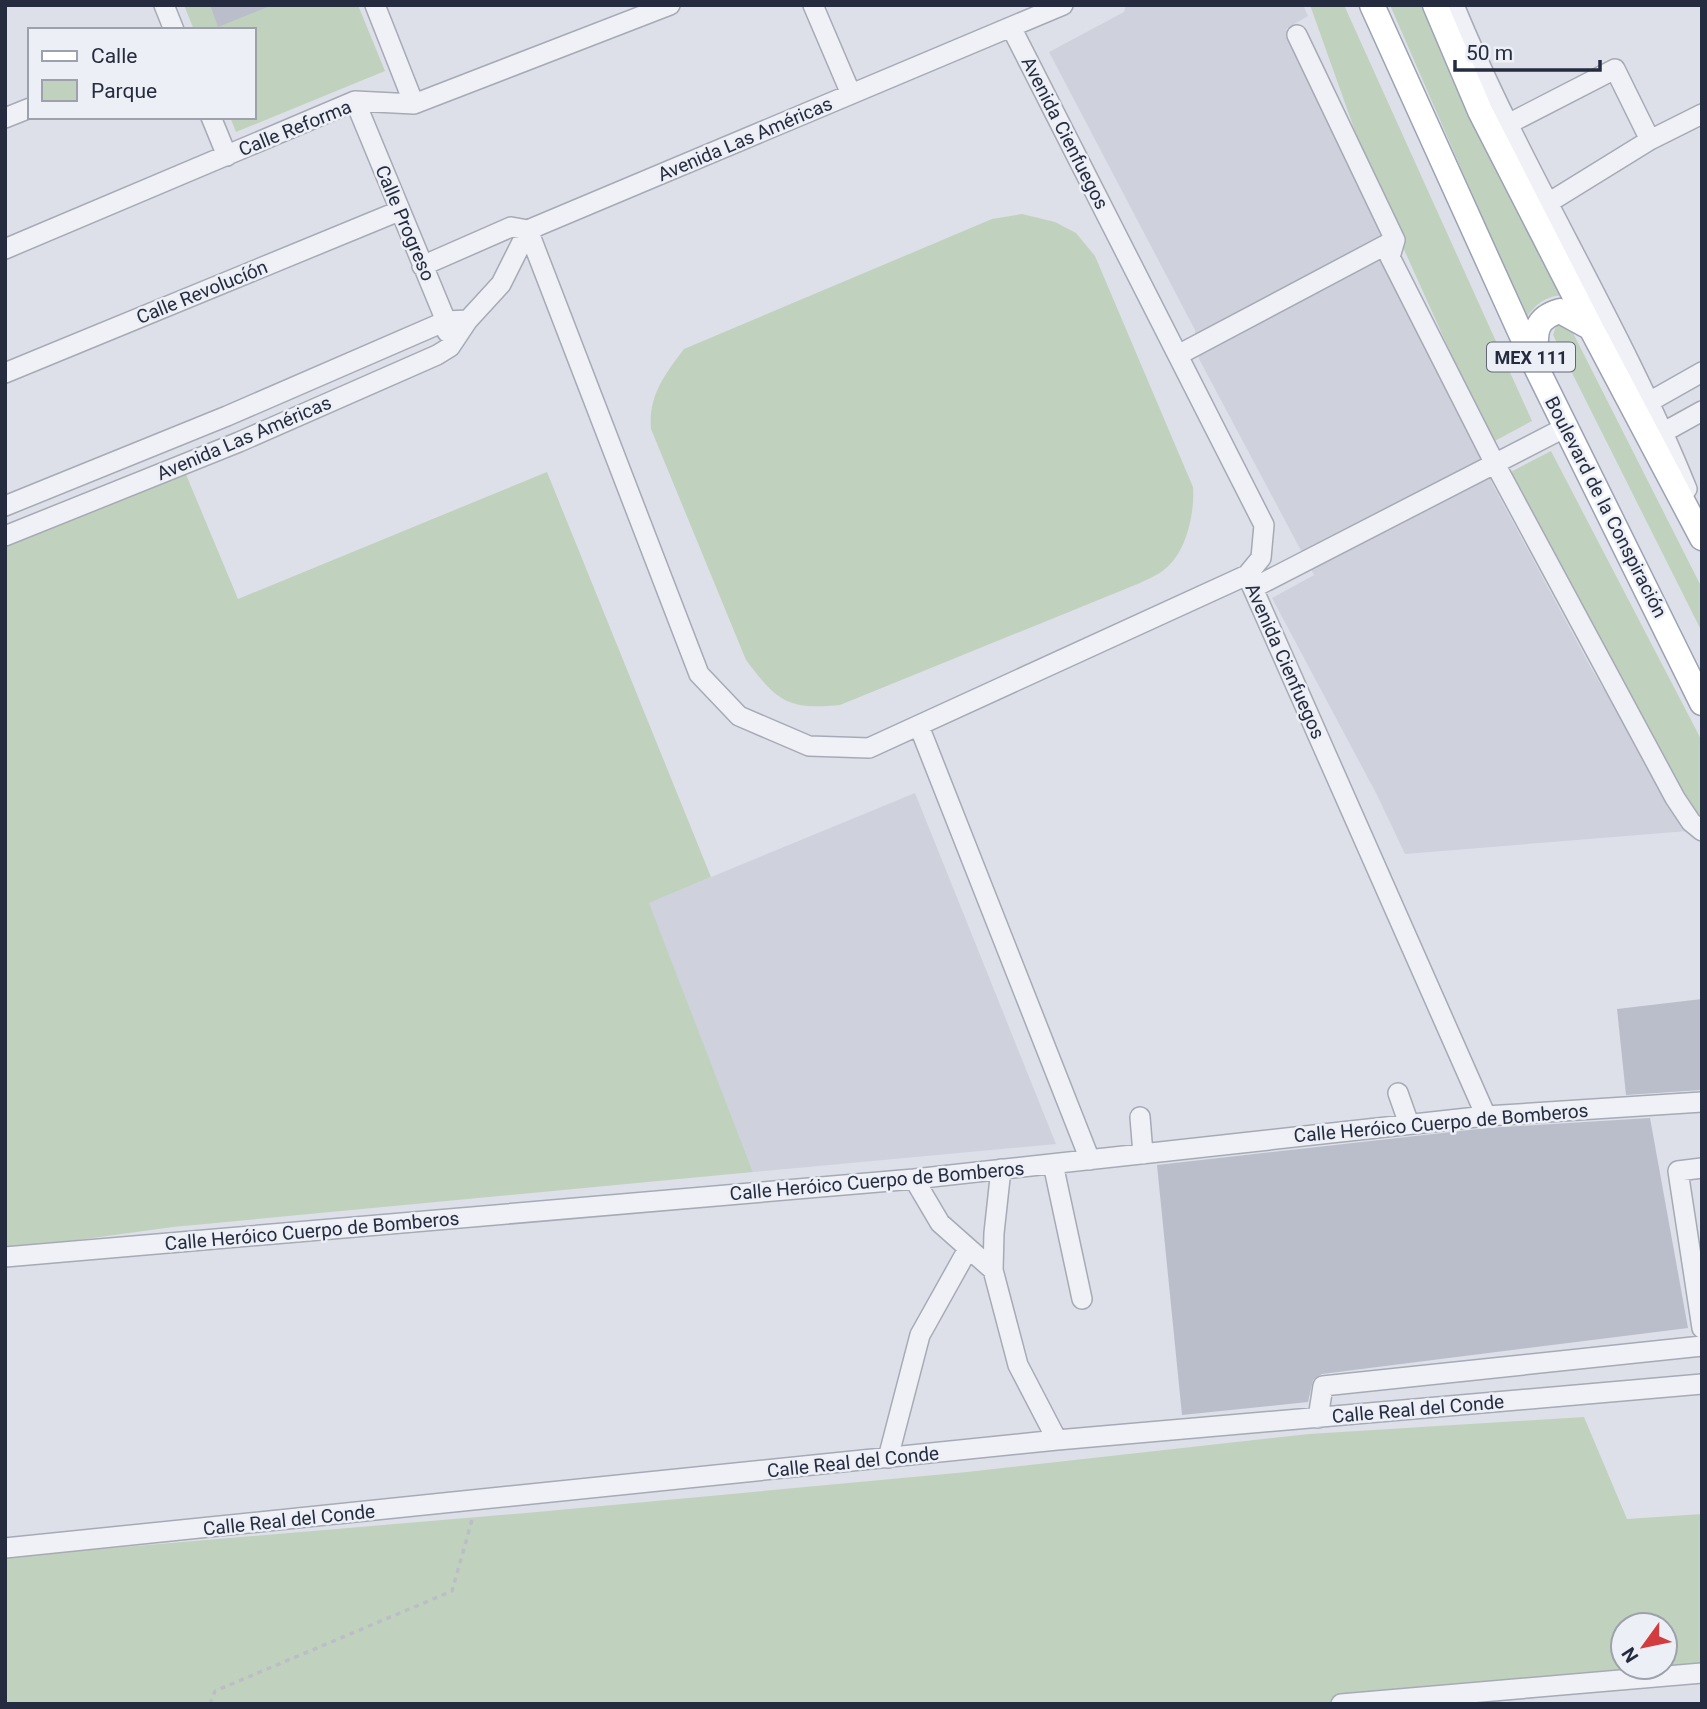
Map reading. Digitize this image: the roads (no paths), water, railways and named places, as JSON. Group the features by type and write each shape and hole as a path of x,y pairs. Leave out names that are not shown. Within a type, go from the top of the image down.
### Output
{"main road":[{"path":"1363,5 1396,61"},
{"name":"Boulevard de la Conspiración","path":"1372,5 1535,367 1702,703"},
{"name":"MEX 111","path":"1435,5 1480,111 1702,538"},
{"path":"1535,367 1538,324 1547,314 1560,311 1591,328"},
{"path":"1676,648 1702,662"}],"street":[{"path":"164,5 173,28"},
{"path":"374,5 414,104"},
{"name":"Calle Reforma","path":"5,249 355,102 414,104 670,5"},
{"path":"813,5 851,94"},
{"name":"Avenida Las Américas","path":"5,536 239,442 437,355 450,347 468,320 501,284 528,230 1063,5"},
{"path":"1454,5 1508,124 1664,432 1702,525"},
{"name":"Avenida Cienfuegos","path":"1011,27 1264,525 1261,558 1250,581 1486,1116"},
{"path":"1297,35 1395,240 1391,257 1494,462 1675,798 1691,822 1702,831"},
{"path":"1508,124 1615,69 1650,140"},
{"name":"Calle Progreso","path":"355,102 446,321 450,347"},
{"path":"5,118 28,109"},
{"path":"1548,204 1650,140 1702,114"},
{"path":"212,119 227,156"},
{"name":"Calle Revolucíón","path":"5,373 399,211"},
{"path":"422,266 511,227 528,230 699,674 739,716 809,746 869,748 1250,581 1566,427"},
{"path":"1178,355 1395,240"},
{"name":"Avenida Las Américas","path":"5,506 227,416 446,321 468,320"},
{"path":"1649,402 1702,372"},
{"path":"1664,432 1702,411"},
{"path":"227,416 239,442"},
{"path":"919,726 1090,1160"},
{"path":"1398,1093 1409,1124"},
{"name":"Calle Heróico Cuerpo de Bomberos","path":"5,1257 914,1179 1486,1116 1702,1102"},
{"path":"1140,1117 1143,1154"},
{"path":"1053,1164 1082,1299"},
{"path":"1702,1168 1678,1171 1702,1328"},
{"path":"1001,1169 993,1270 1018,1365 1057,1440"},
{"path":"914,1179 940,1223 993,1270"},
{"path":"888,1458 920,1335 968,1249"},
{"path":"1318,1418 1323,1386 1702,1346"},
{"name":"Calle Real del Conde","path":"5,1548 1057,1440 1702,1384"},
{"path":"1341,1704 1702,1673"}]}
